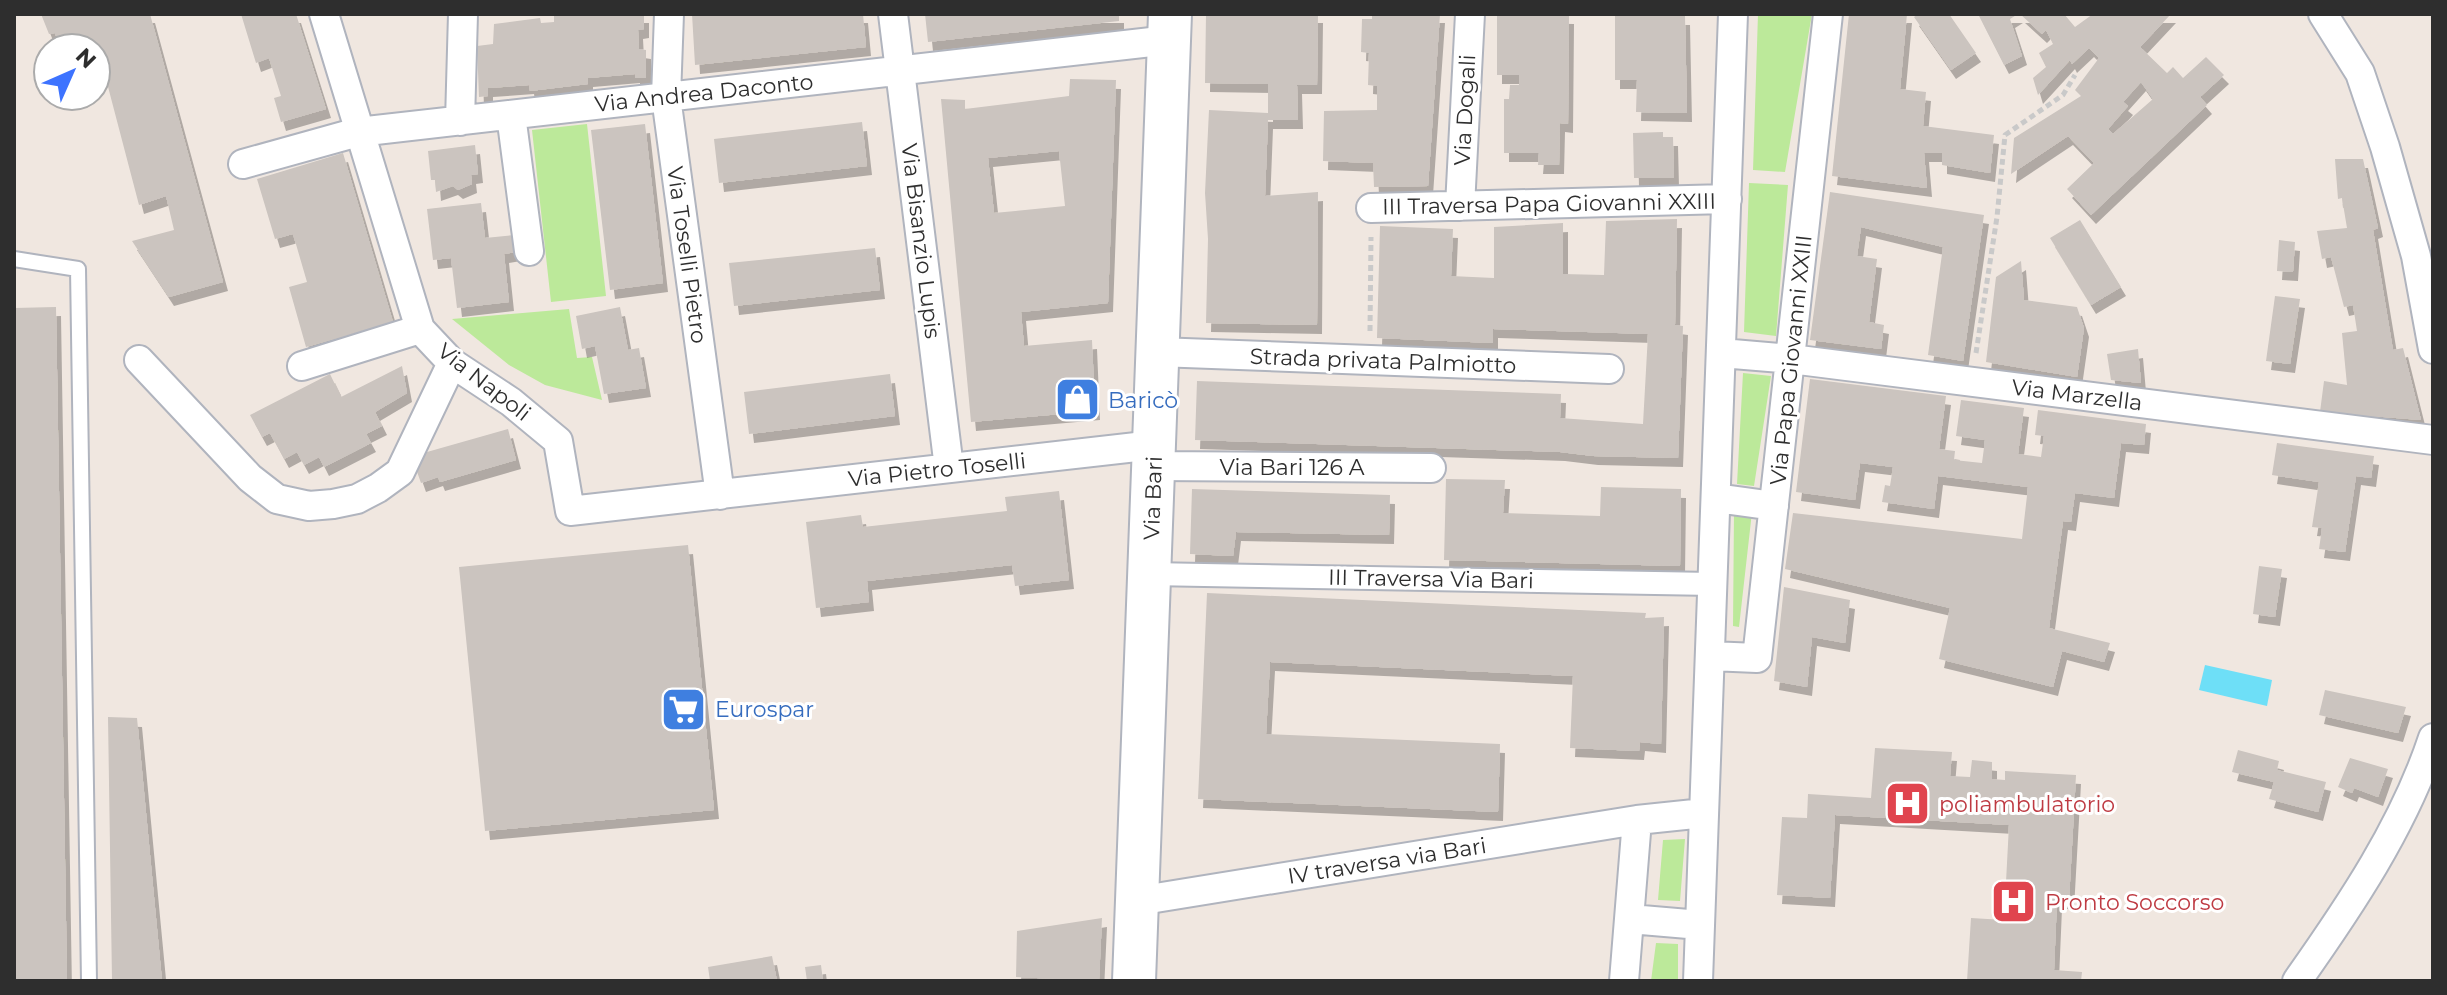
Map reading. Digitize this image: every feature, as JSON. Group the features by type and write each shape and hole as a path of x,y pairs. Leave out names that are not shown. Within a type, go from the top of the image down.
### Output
{"main road":[{"name":"Via Bari","path":"1134,981 1170,27"}],"street":[{"name":"Via Napoli","path":"324,14 420,329 452,363 511,402 558,441 570,511 720,495"},
{"path":"460,121 463,14"},
{"name":"Via Toselli Pietro","path":"669,14 666,97 720,495"},
{"name":"Via Bisanzio Lupis","path":"893,14 949,468"},
{"name":"Via Dogali","path":"1460,206 1470,14"},
{"path":"1698,981 1733,14"},
{"name":"Via Papa Giovanni XXIII","path":"1710,656 1757,658 1828,14"},
{"path":"2323,14 2360,73 2385,147 2416,256 2433,349"},
{"name":"Via Andrea Daconto","path":"243,164 358,132 900,71 1170,27"},
{"path":"511,115 529,251"},
{"name":"III Traversa Papa Giovanni XXIII","path":"1371,208 1727,199"},
{"path":"302,366 420,329"},
{"name":"Strada privata Palmiotto","path":"1158,352 1609,369"},
{"name":"Via Marzella","path":"1721,353 1791,359 2433,440"},
{"path":"139,360 250,478 277,499 309,506 357,499 400,472 452,363"},
{"name":"Via Pietro Toselli","path":"720,495 949,468 1154,456"},
{"name":"Via Bari 126 A","path":"1154,456 1431,468"},
{"path":"1716,498 1774,506"},
{"name":"III Traversa Via Bari","path":"1150,574 1713,584"},
{"path":"2297,981 2336,925 2388,838 2424,765 2433,738"},
{"name":"IV traversa via Bari","path":"1137,901 1637,820 1704,813"},
{"path":"1624,981 1637,820"},
{"path":"1630,919 1700,925"}],"lane":[{"path":"14,259 78,269 89,981"}],"path":[{"path":"1972,382 1997,217 2005,135 2063,95 2075,75"},
{"path":"1370,360 1371,208"}],"green space":[{"path":"1758,14 1812,14 1785,172 1753,170"},
{"path":"587,124 606,296 551,302 532,130"},
{"path":"1749,183 1788,185 1776,336 1744,332"},
{"path":"569,309 577,358 592,357 602,400 545,385 509,365 452,319"},
{"path":"1743,373 1771,376 1754,486 1737,484"},
{"path":"1734,511 1752,512 1739,627 1733,626"},
{"path":"1685,839 1680,901 1658,900 1663,840"},
{"path":"1656,943 1678,944 1678,981 1651,981"}],"water":[{"path":"2205,665 2272,680 2267,706 2199,690"}],"building":[{"path":"41,14 150,14 223,282 169,297 132,241 174,230 166,196 139,205 112,102 112,32 48,32"},
{"path":"241,14 296,14 326,109 281,122 274,98 281,96 269,58 256,63"},
{"path":"554,14 644,14 644,29 638,30 639,49 646,50 646,78 635,78 635,74 588,78 588,84 530,91 529,85 488,88 488,96 479,97 477,46 493,44 494,24 540,18 541,23 554,22"},
{"path":"692,14 863,14 866,47 695,65"},
{"path":"925,14 1119,14 1119,21 928,42"},
{"path":"1206,14 1318,14 1317,85 1297,85 1298,120 1268,120 1265,196 1318,192 1317,325 1206,323 1208,239 1205,193 1209,110 1268,113 1268,84 1205,83"},
{"path":"1372,14 1440,14 1428,186 1374,187 1373,163 1323,161 1324,111 1377,110 1377,86 1368,85 1369,53 1361,52 1362,19 1372,19"},
{"path":"1497,14 1569,15 1568,124 1560,123 1559,165 1538,165 1539,153 1504,153 1504,99 1509,99 1510,85 1519,85 1519,75 1497,75"},
{"path":"1849,14 1907,14 1900,89 1926,92 1923,126 1994,135 1990,173 1942,165 1942,153 1924,153 1927,188 1832,176"},
{"path":"1918,14 1949,14 1976,53 1951,70 1914,17"},
{"path":"1978,14 2018,14 2010,19 2022,56 2004,65"},
{"path":"2020,14 2064,14 2075,27 2093,14 2171,14 2140,47 2167,73 2173,67 2183,78 2206,57 2224,75 2200,97 2207,105 2091,215 2067,189 2094,163 2068,136 2011,174 2014,138 2081,96 2075,90 2099,58 2089,48 2072,64 2070,60 2038,95 2033,78 2046,67 2039,53 2053,44 2046,30 2042,34","holes":["2141,82 2153,99 2113,134 2108,129 2128,106 2123,102"]},
{"path":"1615,16 1685,16 1687,113 1636,112 1637,80 1615,80"},
{"path":"1070,79 1116,80 1108,303 1021,312 1024,346 1092,340 1095,411 971,422 941,99 965,100 965,109 1069,96","holes":["1059,151 1065,206 994,213 988,158"]},
{"path":"862,122 867,166 719,183 714,139"},
{"path":"645,124 663,283 610,290 591,130"},
{"path":"1663,132 1663,137 1673,137 1674,178 1634,178 1633,133"},
{"path":"475,145 478,174 471,175 472,184 458,190 453,186 436,192 435,180 431,180 428,151"},
{"path":"343,153 393,322 306,347 289,287 307,282 293,234 275,239 257,179"},
{"path":"2335,159 2363,159 2378,228 2373,230 2393,350 2403,348 2421,420 2320,412 2324,381 2347,385 2342,333 2357,331 2353,305 2344,307 2331,257 2322,259 2317,231 2347,228 2342,198 2338,199"},
{"path":"1830,192 1984,215 1963,361 1928,355 1943,247 1861,227 1857,256 1877,259 1869,322 1884,325 1881,349 1810,340"},
{"path":"481,203 485,238 514,235 516,252 504,254 509,302 457,308 451,258 433,260 427,209"},
{"path":"1677,219 1675,325 1683,326 1678,458 1195,440 1197,381 1561,394 1560,418 1643,424 1648,334 1493,329 1493,343 1377,338 1380,226 1453,229 1451,276 1494,278 1494,227 1563,223 1563,274 1604,275 1606,221"},
{"path":"2080,220 2121,287 2091,305 2050,238"},
{"path":"2279,240 2295,242 2293,272 2277,271"},
{"path":"875,248 880,290 734,306 729,263"},
{"path":"2021,261 2024,300 2077,307 2084,328 2077,377 1986,362 1996,277"},
{"path":"2275,296 2300,299 2290,364 2266,361"},
{"path":"56,307 67,981 14,981 14,308"},
{"path":"620,307 628,350 639,348 646,388 604,394 595,346 582,349 576,316"},
{"path":"2138,349 2141,383 2111,380 2107,354"},
{"path":"402,366 407,393 375,412 382,426 366,434 371,443 324,467 319,457 304,465 297,452 284,459 270,433 262,437 250,415 330,374 341,397"},
{"path":"890,374 895,416 749,434 744,392"},
{"path":"1810,379 1946,396 1939,449 1955,451 1954,460 1982,463 1985,440 1956,436 1961,400 2024,408 2018,454 2041,457 2044,436 2035,435 2038,410 2146,424 2144,445 2121,443 2114,498 2075,493 2071,522 2063,521 2049,628 2110,643 2104,662 2062,651 2053,687 1939,659 1950,608 1785,569 1793,513 2022,539 2028,487 1938,476 1934,509 1882,502 1885,485 1890,486 1893,467 1860,463 1855,500 1796,492"},
{"path":"508,429 516,460 440,482 438,477 421,483 415,466 427,452"},
{"path":"2277,443 2374,456 2371,478 2356,476 2345,552 2319,549 2322,528 2312,527 2319,482 2272,475"},
{"path":"1446,479 1505,480 1503,513 1600,516 1601,487 1681,489 1680,566 1444,560"},
{"path":"1192,489 1390,495 1389,535 1236,532 1233,556 1190,554"},
{"path":"1059,491 1069,580 1015,586 1012,565 867,581 869,602 816,608 806,522 861,515 863,527 1007,511 1005,497"},
{"path":"688,545 714,810 485,831 459,567"},
{"path":"2259,566 2282,569 2275,617 2253,614"},
{"path":"1784,587 1850,600 1845,643 1812,637 1807,687 1774,681"},
{"path":"1207,593 1646,613 1645,618 1664,617 1661,744 1640,742 1639,751 1570,748 1573,676 1270,662 1266,734 1500,744 1498,812 1198,799"},
{"path":"2325,690 2406,707 2398,733 2319,715"},
{"path":"108,717 137,718 162,981 112,981"},
{"path":"1875,748 1952,752 1950,776 1970,777 1972,760 1992,762 1992,779 2005,780 2005,771 2076,775 2069,900 2057,900 2054,970 2082,972 2081,981 1967,981 1971,918 2004,920 2009,825 1835,815 1830,898 1777,895 1782,817 1807,818 1808,794 1871,798"},
{"path":"2238,750 2279,761 2277,770 2326,782 2318,812 2269,799 2274,782 2232,772"},
{"path":"2350,758 2388,769 2378,797 2354,788 2352,793 2338,787"},
{"path":"1102,918 1099,981 1016,977 1017,931"},
{"path":"772,956 777,981 710,981 708,967"},
{"path":"821,965 823,981 807,981 805,967"}],"place":[{"name":"Baricò","path":"1077,400"},
{"name":"Eurospar","path":"684,709"},
{"name":"poliambulatorio","path":"1908,804"},
{"name":"Pronto Soccorso","path":"2014,902"}]}
